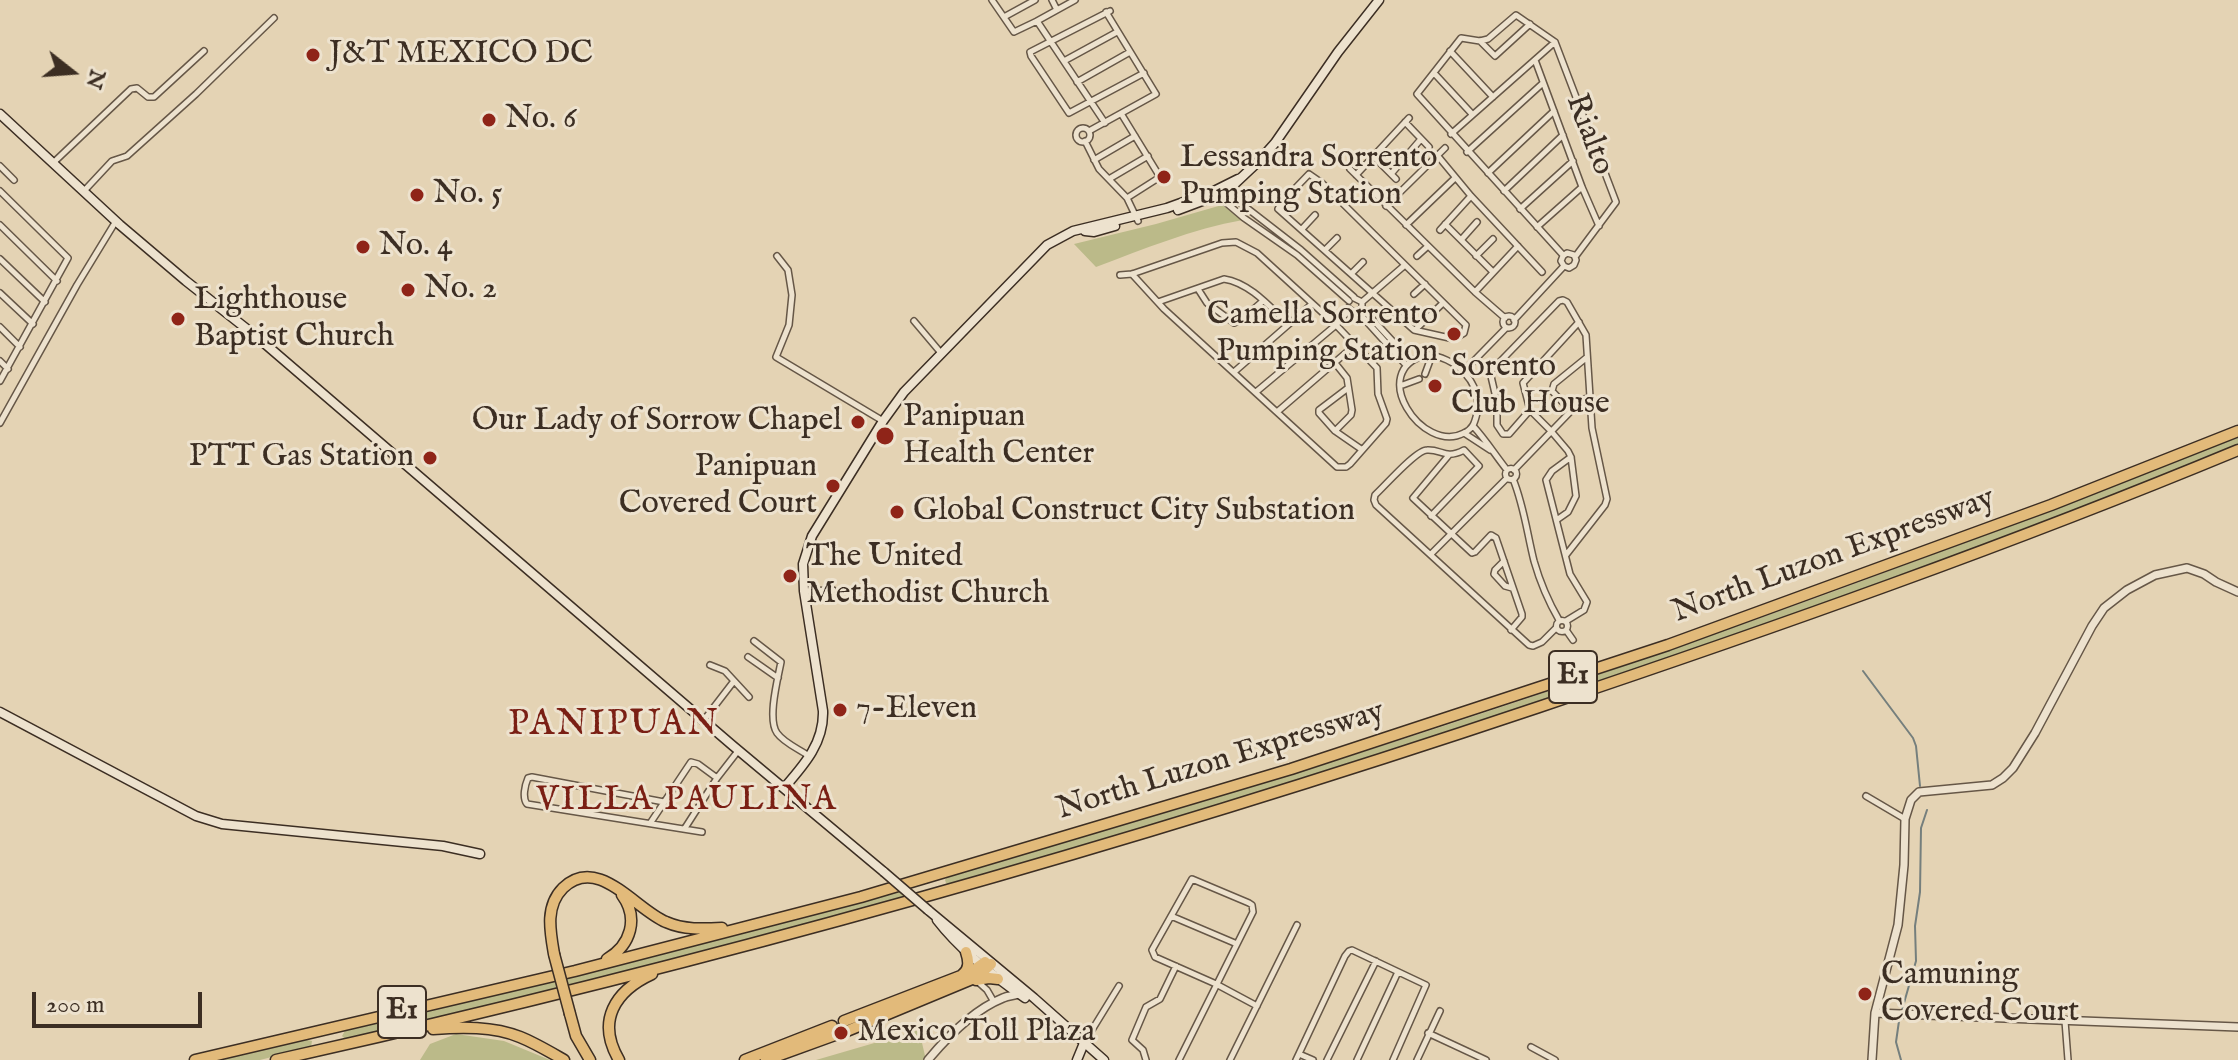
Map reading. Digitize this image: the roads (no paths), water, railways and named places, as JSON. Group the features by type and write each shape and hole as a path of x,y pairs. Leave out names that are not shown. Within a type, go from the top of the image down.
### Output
{"highway":[{"name":"North Luzon Expressway","path":"195,1060 575,971 748,926 929,877 1291,769 1668,645 2065,499 2238,431"},
{"name":"North Luzon Expressway","path":"276,1060 676,964 976,882 1386,758 1674,662 2130,494 2238,450"},
{"path":"590,1060 576,1036 554,954 551,912 561,890 585,878 600,879 614,885 656,918 675,926 705,929 748,926"},
{"path":"575,971 616,954 628,938 631,924 629,908 614,885"},
{"path":"962,979 968,969 966,952"},
{"path":"619,1060 609,1033 615,1002 624,990 637,981 676,964"},
{"path":"846,1026 962,979 986,964"},
{"path":"962,979 998,979"},
{"path":"393,1033 454,1027 483,1029 516,1036 564,1060"},
{"path":"745,1060 834,1031 766,1060"}],"main road":[{"path":"784,788 810,756 820,736 823,716 804,591 803,564 812,536 904,392 1047,245 1073,231 1137,218 1220,191 1238,179 1275,143 1338,52 1379,0"},
{"path":"3,118 116,221 257,337 1021,992"},
{"path":"0,712 196,816 222,824 443,846 480,854"},
{"path":"928,910 966,952 986,964 998,979 1039,1004 1104,1060"},
{"path":"1077,1060 1084,1043"}],"street":[{"path":"1004,17 1035,0"},
{"path":"1052,0 1057,10"},
{"path":"996,1 1014,32 1075,0"},
{"path":"1089,131 1156,94 1144,73 1117,32 1108,12 1030,54 1069,113 1144,73"},
{"path":"1516,15 1555,42 1616,202 1575,257 1574,265 1569,268 1564,266 1561,261 1563,255 1417,94 1461,38 1488,39 1516,15"},
{"path":"83,191 112,161 127,156 187,102 274,18"},
{"path":"1037,21 1105,123"},
{"path":"1480,41 1495,56 1530,24"},
{"path":"1064,61 1117,32"},
{"path":"1451,134 1555,42"},
{"path":"53,163 131,89 137,88 148,97 154,97 204,51"},
{"path":"1450,51 1493,97"},
{"path":"1077,82 1130,52"},
{"name":"Rialto","path":"1535,60 1599,226"},
{"path":"1434,73 1472,114"},
{"path":"1467,152 1543,83"},
{"path":"1488,173 1554,111"},
{"path":"1122,115 1160,179 1127,198"},
{"path":"0,129 3,118"},
{"path":"1356,175 1407,120 1429,147"},
{"path":"1089,131 1084,128 1077,130 1076,138 1085,141 1102,172 1127,198 1137,218"},
{"path":"1085,141 1090,137 1089,131"},
{"path":"1504,191 1563,135"},
{"path":"1094,160 1135,136"},
{"path":"1374,157 1393,176 1421,139"},
{"path":"1386,206 1445,148"},
{"path":"1437,155 1542,272"},
{"path":"1109,179 1148,156"},
{"path":"1520,209 1573,161"},
{"path":"0,166 14,180"},
{"path":"1350,169 1475,292 1505,318 1514,320"},
{"path":"0,177 5,172"},
{"path":"1309,174 1322,183 1425,284 1466,325 1466,329 1454,339 1414,330 1325,250 1278,209 1309,174"},
{"path":"1406,225 1455,178"},
{"path":"1537,227 1582,187"},
{"path":"0,191 68,257 0,381"},
{"path":"1220,191 1240,203 1361,307 1408,362"},
{"path":"1220,191 1234,209 1268,230"},
{"path":"1440,230 1471,196"},
{"path":"1234,209 1240,203"},
{"path":"1302,229 1315,215"},
{"path":"0,423 116,221"},
{"path":"1461,240 1477,222"},
{"path":"1445,224 1493,272"},
{"path":"0,225 57,281"},
{"path":"1325,250 1337,238"},
{"path":"1476,256 1493,239"},
{"path":"1120,275 1132,274 1222,243 1236,242 1257,253 1336,325 1377,368 1378,394 1386,423 1346,467 1337,467 1158,302 1132,274"},
{"path":"1417,256 1428,246"},
{"path":"1475,292 1518,246"},
{"path":"1563,255 1569,253 1575,257"},
{"path":"777,256 788,270 792,295 786,336 776,357 883,421"},
{"path":"0,259 45,302"},
{"path":"1352,273 1363,262"},
{"path":"1349,310 1353,313 1361,307 1405,265"},
{"path":"1463,372 1506,328 1512,327 1514,320 1564,266"},
{"path":"1158,302 1224,279 1231,280 1248,288 1288,324"},
{"path":"1414,294 1425,284"},
{"path":"1198,289 1207,303 1234,323 1263,301"},
{"path":"0,293 33,324"},
{"path":"1256,392 1336,325 1349,310 1352,299"},
{"path":"1530,410 1509,434 1503,434 1497,425 1497,402 1490,372 1559,301 1567,302 1586,335 1592,428 1607,501 1566,555"},
{"path":"1414,330 1443,303"},
{"path":"1234,372 1312,304"},
{"path":"1505,318 1503,323 1506,328"},
{"path":"914,321 941,353"},
{"path":"1558,519 1568,512 1576,496 1571,457 1530,410 1524,381 1579,322"},
{"path":"0,327 20,347"},
{"path":"1277,412 1355,345"},
{"path":"1400,386 1422,377 1432,355"},
{"path":"1431,554 1516,475 1492,452 1466,435 1445,435 1421,425 1408,411 1402,398 1401,375 1408,362 1432,355 1444,358 1471,382 1478,400 1473,426 1466,435 1464,450"},
{"path":"1571,411 1552,388 1587,357"},
{"path":"0,361 8,369"},
{"path":"1335,363 1347,378 1352,410 1335,431"},
{"path":"1348,388 1319,410 1335,431 1361,449"},
{"path":"1573,640 1566,630 1567,625 1545,596 1524,508 1505,474 1584,399 1590,398"},
{"path":"1473,426 1492,452"},
{"path":"1464,450 1450,454 1431,450 1420,452 1375,495 1374,500 1381,511 1511,630 1533,646 1587,605 1572,578 1547,478 1571,457"},
{"path":"1431,516 1479,466 1464,450"},
{"path":"1450,454 1413,496 1472,553 1491,535 1494,536 1522,614 1511,630"},
{"path":"1504,561 1494,574 1505,586 1513,588"},
{"path":"1872,1060 1875,1013 1898,925 1905,819 1911,800 1919,792 1992,785 2003,778 2035,733 2092,626 2104,608 2127,590 2155,575 2187,568 2238,592"},
{"path":"804,591 833,590"},
{"path":"1556,628 1566,630"},
{"path":"754,641 779,659 774,728 782,738 810,756"},
{"path":"748,657 779,679"},
{"path":"710,665 722,669 749,697"},
{"path":"703,720 734,681"},
{"path":"684,828 738,751"},
{"path":"651,823 691,762 717,778"},
{"path":"664,802 532,777 526,782 524,802 702,832"},
{"path":"1866,796 1905,819"},
{"path":"1179,1060 1216,984 1253,912 1252,905 1200,881 1190,880 1152,952 1155,957 1216,984 1257,1006"},
{"path":"1171,916 1237,944"},
{"path":"1230,1060 1297,925"},
{"path":"1313,1060 1297,1057 1349,951 1356,951 1425,983 1426,987 1393,1060"},
{"path":"1327,1060 1376,961"},
{"path":"1146,1060 1143,1050 1132,1040 1146,1007 1160,999 1176,966"},
{"path":"1357,1060 1398,972"},
{"path":"976,980 994,1002"},
{"path":"1084,1043 1119,986"},
{"path":"928,1060 973,1016 1003,997 1021,992"},
{"path":"1418,1060 1440,1011"},
{"path":"1875,1013 2238,1027"},
{"path":"2065,1020 2068,1060"},
{"path":"1428,1033 1486,1060"},
{"path":"1531,1047 1555,1060"}],"waterway":[{"path":"1863,671 1913,738 1920,786"},
{"path":"1902,1010 1916,961 1921,828 1927,810"},
{"path":"1899,1021 1896,1042 1901,1060"}],"place":[{"name":"J&T MEXICO DC","path":"313,55"},
{"name":"No. 6","path":"489,120"},
{"name":"Lessandra Sorrento Pumping Station","path":"1164,177"},
{"name":"No. 5","path":"417,195"},
{"name":"No. 4","path":"363,247"},
{"name":"No. 2","path":"408,290"},
{"name":"Lighthouse Baptist Church","path":"178,319"},
{"name":"Camella Sorrento Pumping Station","path":"1454,334"},
{"name":"Sorento Club House","path":"1435,386"},
{"name":"Our Lady of Sorrow Chapel","path":"858,422"},
{"name":"Panipuan Health Center","path":"885,436"},
{"name":"PTT Gas Station","path":"430,458"},
{"name":"Panipuan Covered Court","path":"833,486"},
{"name":"Global Construct City Substation","path":"897,512"},
{"name":"The United Methodist Church","path":"790,576"},
{"name":"7-Eleven","path":"840,710"},
{"name":"Camuning Covered Court","path":"1865,994"},
{"name":"Mexico Toll Plaza","path":"841,1033"}],"district":[{"name":"PANIPUAN","path":"614,727"},
{"name":"VILLA PAULINA","path":"687,802"}]}
